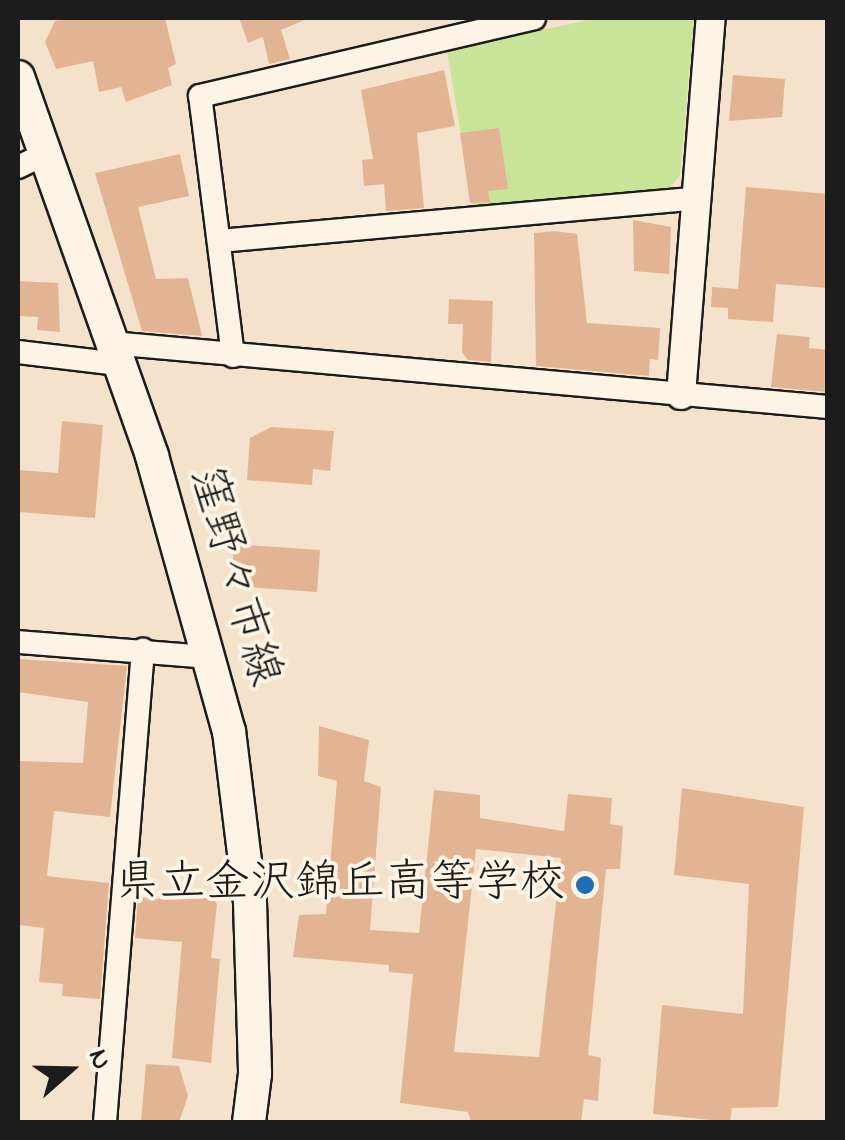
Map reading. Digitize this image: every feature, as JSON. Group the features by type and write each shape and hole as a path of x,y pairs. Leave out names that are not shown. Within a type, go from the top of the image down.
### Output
{"main road":[{"name":"窪野々市線","path":"18,77 31,160 115,353 185,560 229,732 250,902 255,1074 249,1122"}],"street":[{"path":"233,356 200,96 534,18"},
{"path":"681,394 711,18"},
{"path":"219,242 697,198"},
{"path":"18,352 233,356 828,407"},
{"path":"18,642 208,657"},
{"path":"105,1122 143,650"}],"green space":[{"path":"597,18 694,18 680,176 667,190 473,207 447,51"}],"building":[{"path":"165,18 176,64 168,68 172,85 126,102 121,87 99,92 93,61 56,69 45,42 55,21"},
{"path":"239,18 309,18 281,30 290,59 269,64 263,37 248,43"},
{"path":"444,70 455,126 417,133 424,208 386,211 384,184 364,186 362,160 373,159 361,90"},
{"path":"733,75 785,79 782,117 729,121"},
{"path":"499,128 508,189 488,191 490,202 470,203 460,133"},
{"path":"180,154 189,196 138,207 156,279 188,278 202,336 142,331 95,173"},
{"path":"746,187 828,194 828,288 776,284 773,322 728,319 728,308 711,307 712,287 738,289"},
{"path":"633,220 671,227 669,274 634,271"},
{"path":"534,233 577,234 587,323 660,328 658,360 650,359 649,376 536,366"},
{"path":"18,281 58,283 60,332 37,330 38,317 18,316"},
{"path":"449,299 493,301 491,362 468,360 462,352 463,324 448,324"},
{"path":"777,334 810,337 809,348 828,350 828,392 771,387"},
{"path":"62,421 103,425 95,518 18,512 18,470 58,473"},
{"path":"271,427 334,431 330,471 313,469 312,485 247,480 250,438"},
{"path":"232,544 320,550 317,592 235,586"},
{"path":"18,659 127,666 110,817 54,811 47,876 109,883 100,999 62,996 63,984 39,982 44,928 18,925 18,761 83,763 88,702 18,692"},
{"path":"319,726 369,740 364,781 381,787 370,930 419,933 434,790 480,795 480,818 564,831 568,794 612,798 610,824 623,826 620,869 606,869 588,1055 601,1058 598,1101 584,1099 581,1122 471,1121 468,1112 400,1103 413,974 389,972 389,965 293,957 299,915 326,914 337,781 318,776","holes":["476,849 561,858 539,1057 454,1052"]},
{"path":"682,788 804,807 778,1107 732,1108 730,1122 653,1114 662,1005 743,1014 749,884 674,875"},
{"path":"163,889 212,897 217,904 211,958 220,959 211,1063 172,1058 182,942 135,938 138,897 162,899"},
{"path":"146,1064 179,1066 188,1096 179,1122 141,1122"}],"place":[{"name":"県立金沢錦丘高等学校","path":"585,885"}]}
